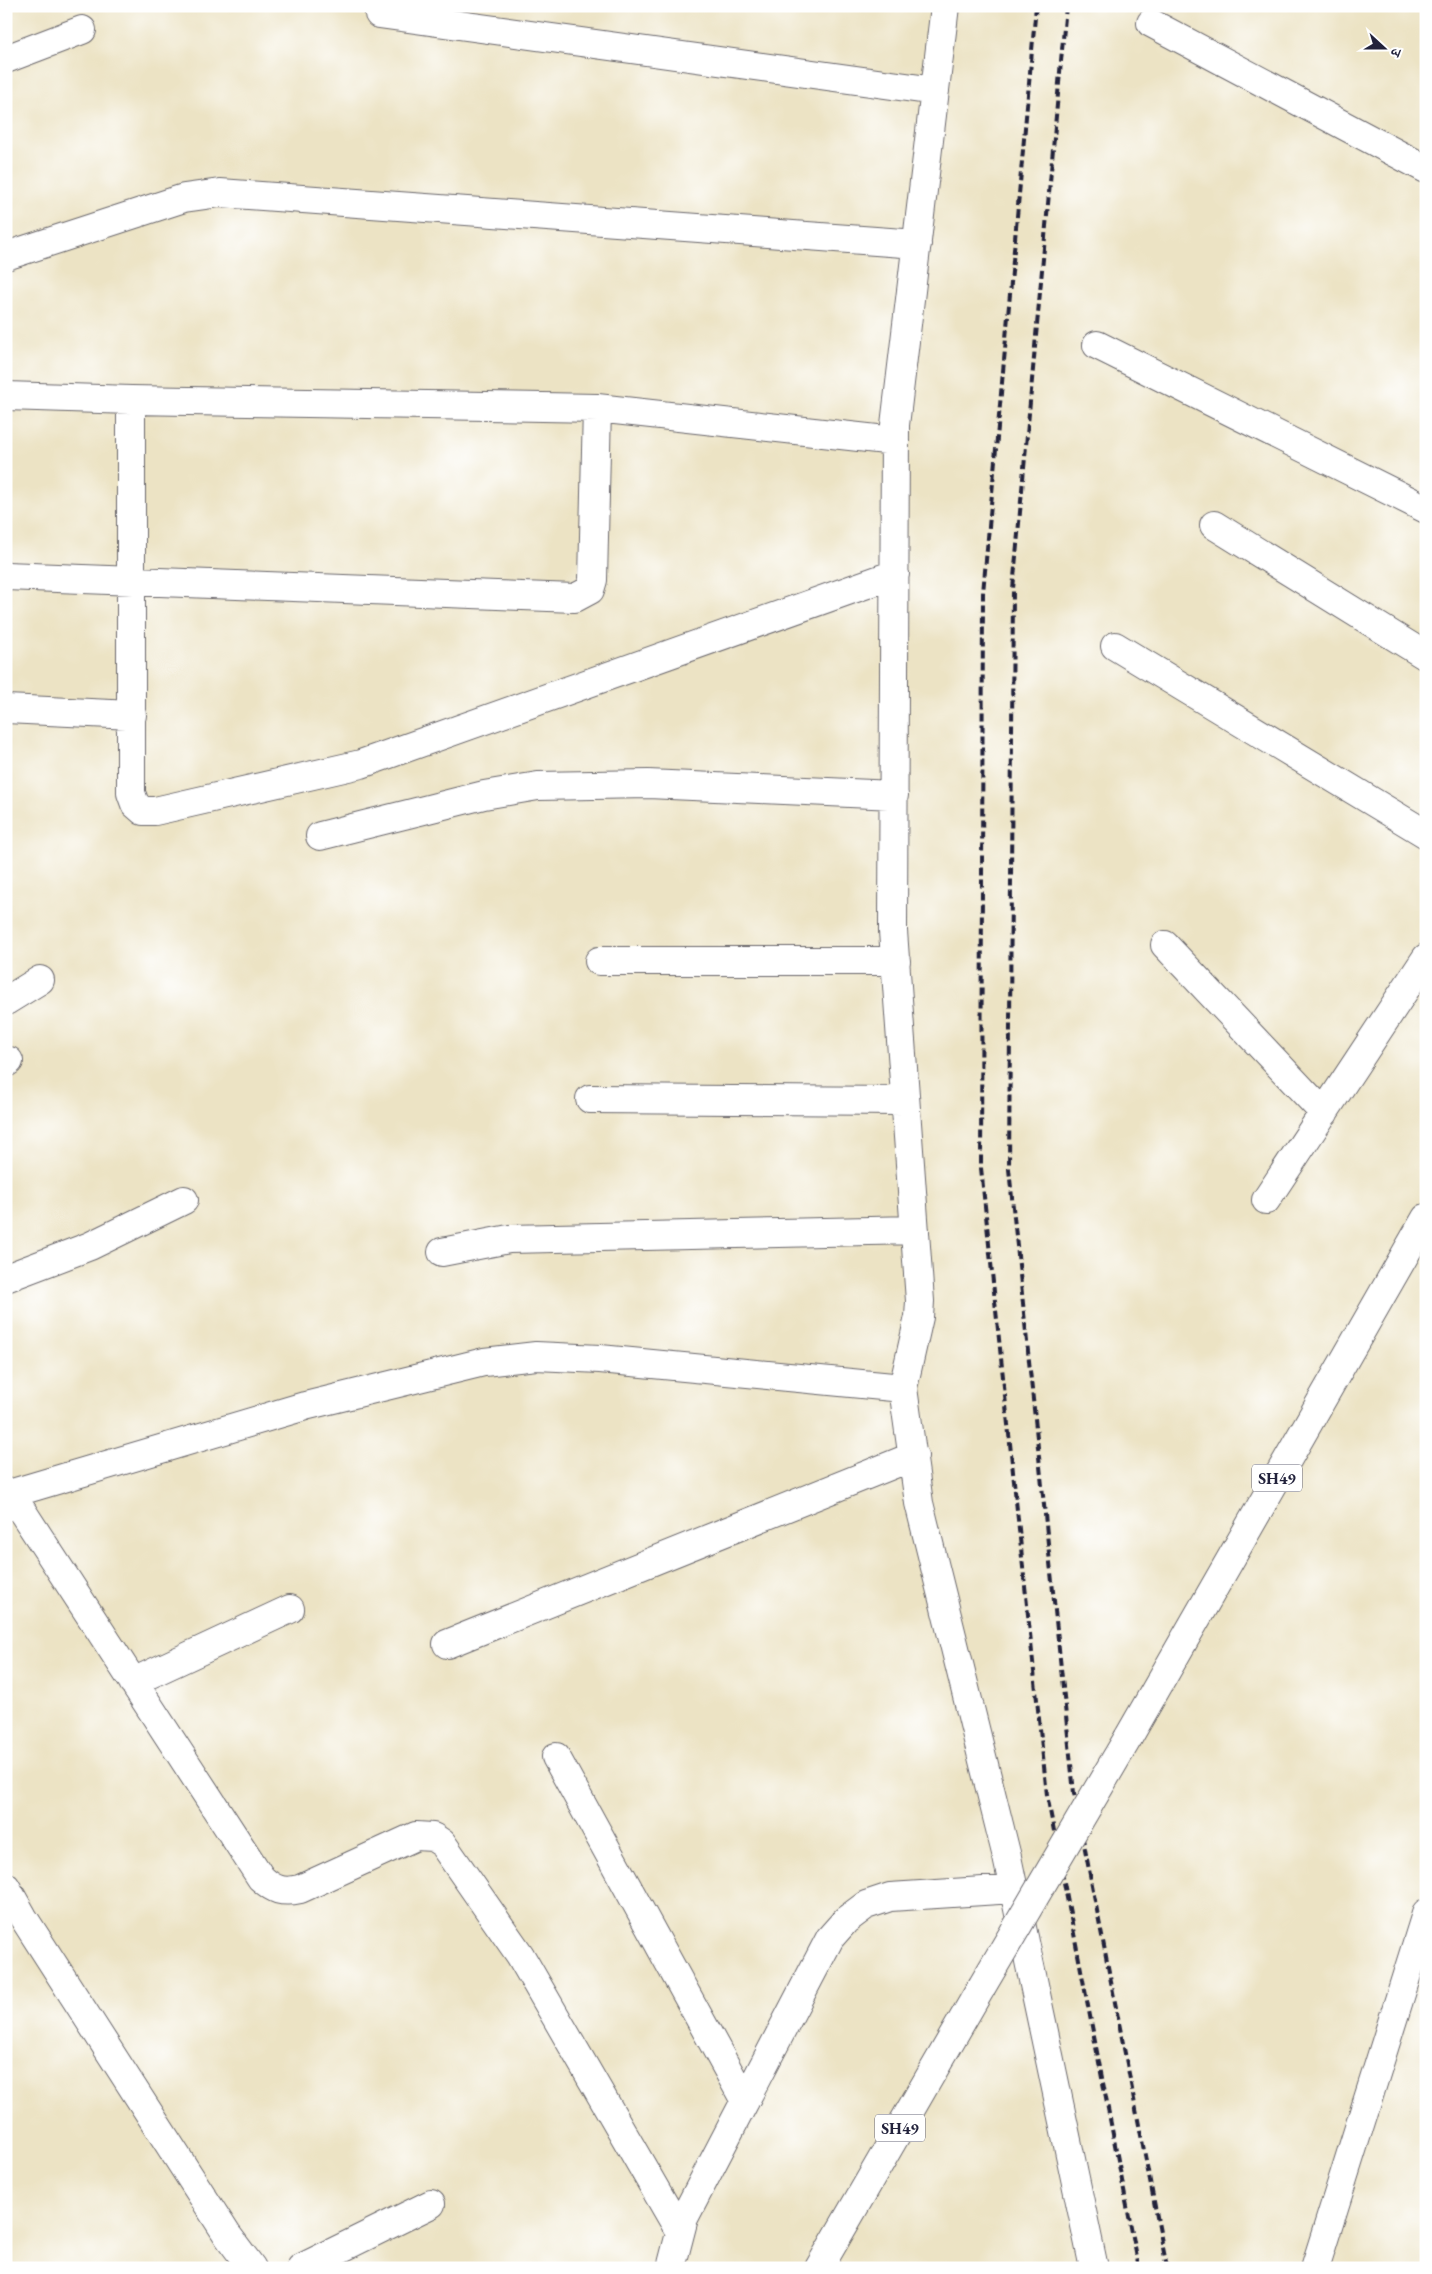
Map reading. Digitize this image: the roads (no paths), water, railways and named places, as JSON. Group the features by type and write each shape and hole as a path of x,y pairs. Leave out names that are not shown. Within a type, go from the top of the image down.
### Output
{"street":[{"path":"944,6 895,441 894,931 920,1309 906,1377 923,1525 1014,1889 1094,2268"},
{"path":"379,14 461,16 935,91"},
{"path":"1151,23 1426,169"},
{"path":"6,59 82,30"},
{"path":"6,256 184,198 220,194 917,244"},
{"path":"1097,345 1426,509"},
{"path":"6,396 597,408 895,441"},
{"path":"131,400 131,793 135,804 143,811 155,811 361,764 895,574"},
{"path":"6,576 575,598 590,590 593,580 597,408"},
{"path":"1214,525 1426,656"},
{"path":"1114,646 1426,834"},
{"path":"6,709 132,715"},
{"path":"320,836 484,794 538,786 648,784 894,795"},
{"path":"1165,945 1324,1113"},
{"path":"1266,1200 1426,958"},
{"path":"599,961 896,961"},
{"path":"6,1001 40,980"},
{"path":"590,1099 905,1101"},
{"path":"6,1278 90,1246 184,1200"},
{"name":"SH49","path":"819,2268 1128,1738 1426,1218"},
{"path":"442,1252 509,1239 915,1230"},
{"path":"6,1495 305,1406 484,1362 536,1356 906,1377"},
{"path":"447,1644 914,1456"},
{"path":"6,1500 22,1511 261,1878 273,1889 286,1892 300,1889 416,1836 433,1838 442,1843 520,1955 680,2232"},
{"path":"133,1682 290,1608"},
{"path":"556,1757 745,2101"},
{"path":"6,1887 23,1917 228,2236 252,2268"},
{"path":"670,2268 684,2218 830,1938 846,1920 866,1905 890,1897 1014,1889"},
{"path":"1315,2268 1426,1914"},
{"path":"301,2268 431,2204"}],"railway":[{"path":"1036,6 983,593 981,1168 1047,1795 1139,2268"},
{"path":"1066,6 1013,589 1009,1169 1074,1793 1167,2268"}]}
